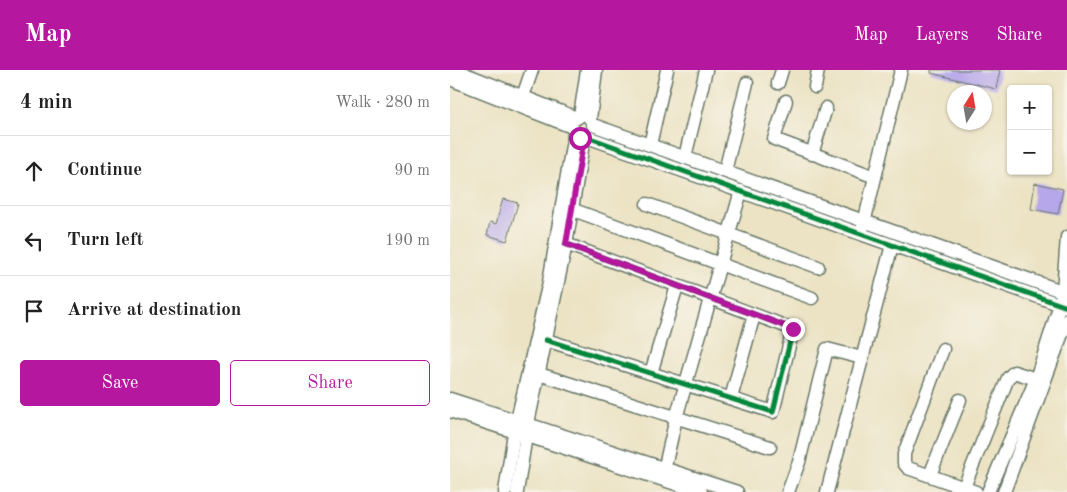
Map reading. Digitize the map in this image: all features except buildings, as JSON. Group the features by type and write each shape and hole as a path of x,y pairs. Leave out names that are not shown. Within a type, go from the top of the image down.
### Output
{"street":[{"path":"455,70 488,76 582,127 650,145 1065,292"},
{"path":"523,96 532,70"},
{"path":"517,492 521,428 540,374 566,244 582,127 587,70"},
{"path":"505,492 521,428 549,282 596,70"},
{"path":"650,145 668,70"},
{"path":"685,157 706,70"},
{"path":"778,83 782,70"},
{"path":"815,87 818,70"},
{"path":"861,234 901,70"},
{"path":"450,79 582,127 740,191 1063,306"},
{"path":"725,171 747,83"},
{"path":"786,101 774,139 875,177"},
{"path":"812,154 826,108"},
{"path":"663,474 676,418 740,191"},
{"path":"647,204 818,267"},
{"path":"571,209 812,298"},
{"path":"988,492 1036,379 1063,306 1067,237"},
{"path":"546,340 773,412 793,329 566,244"},
{"path":"827,492 892,245"},
{"path":"650,373 677,286"},
{"path":"732,398 754,315"},
{"path":"1004,492 1067,320"},
{"path":"943,348 904,459 905,466 976,492"},
{"path":"788,492 799,462 827,349 862,358"},
{"path":"964,487 1008,378 1014,372 1036,379"},
{"path":"540,374 770,447"},
{"path":"450,399 521,428 663,474 737,492"},
{"path":"930,475 960,400"},
{"path":"450,411 521,428"},
{"path":"663,474 701,492"}],"cycle path":[{"path":"587,137 1067,307"},
{"path":"546,340 773,412 793,329 566,244"}],"route":[{"path":"580,138 584,138 566,244 793,329"}]}
